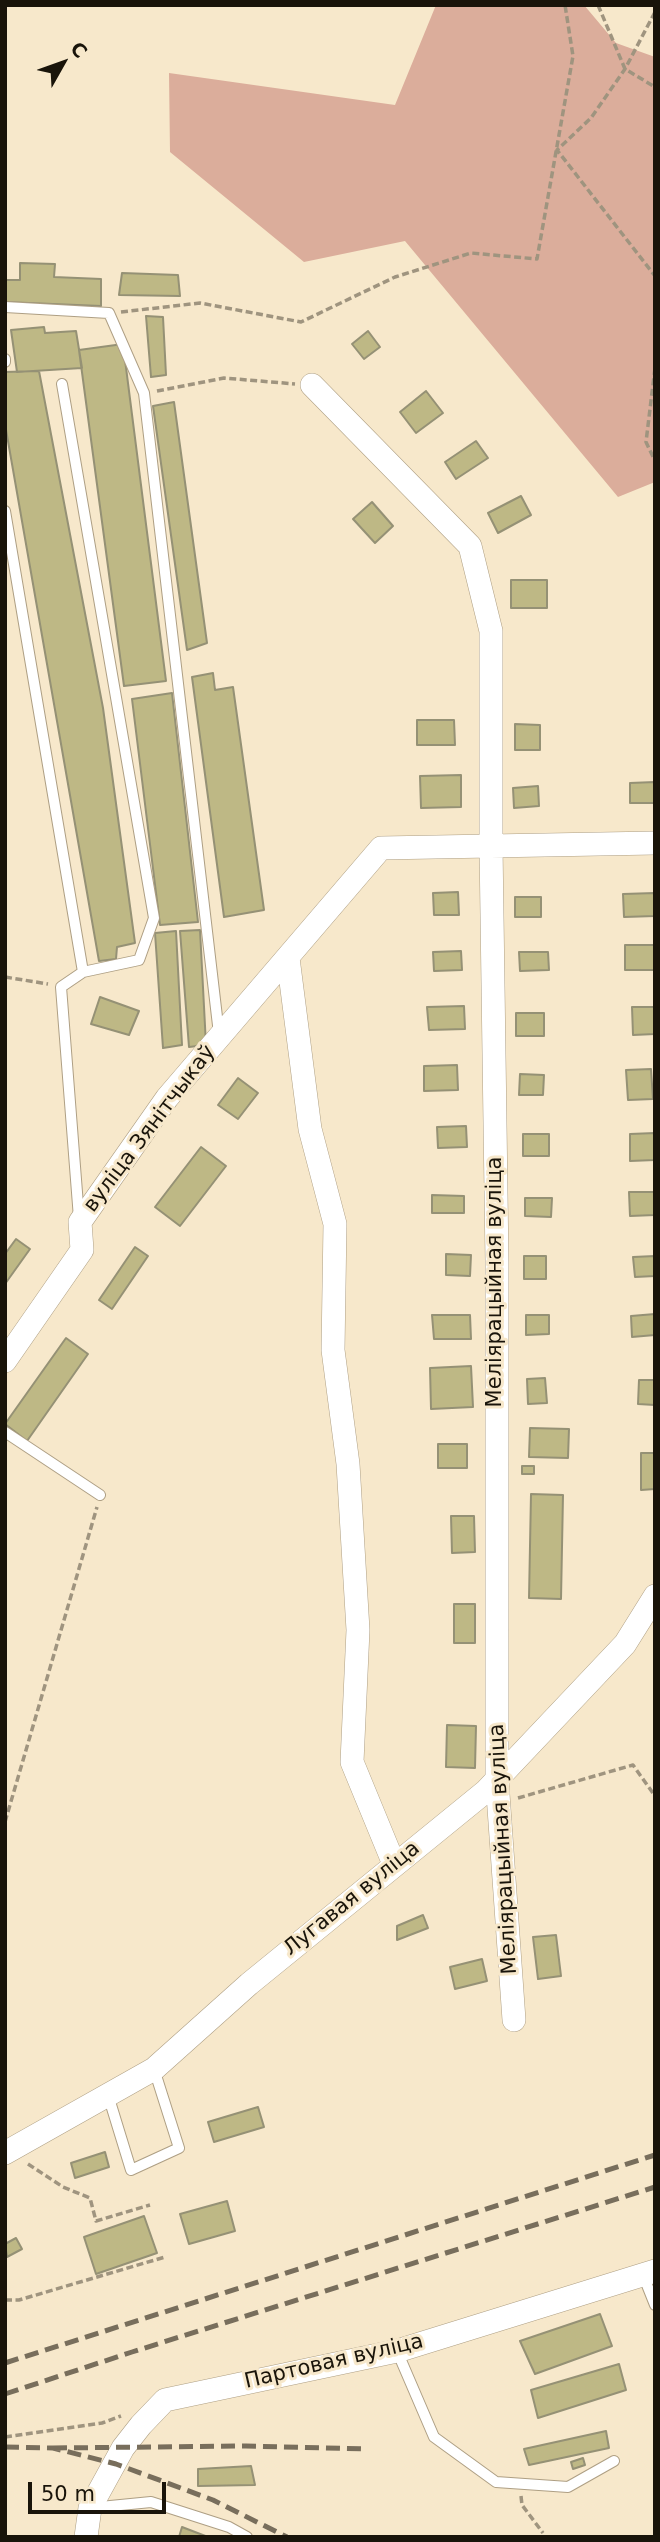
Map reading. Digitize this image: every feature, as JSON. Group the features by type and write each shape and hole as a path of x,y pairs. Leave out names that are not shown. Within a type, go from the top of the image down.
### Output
{"street":[{"name":"Меліярацыйная вуліца","path":"312,385 470,546 491,631 497,1261 497,1780 514,2020"},
{"path":"491,846 655,843"},
{"name":"вуліца Зянітчыкаў","path":"5,1361 82,1250 80,1222 167,1098 381,848 491,846"},
{"path":"288,958 310,1129 335,1224 333,1350 348,1464 358,1630 352,1762 394,1864"},
{"name":"Лугавая вуліца","path":"7,2152 154,2069 249,1984 497,1780 625,1644 655,1596"},
{"name":"Партовая вуліца","path":"86,2537 90,2508 123,2448 165,2400 397,2351 649,2273"}],"lane":[{"path":"5,307 109,313 144,393 220,1037"},
{"path":"62,384 154,918 139,960 83,972 61,987 80,1222"},
{"path":"5,511 83,972"},
{"path":"5,1432 100,1495"},
{"path":"108,2095 131,2170 178,2148 154,2069"},
{"path":"649,2273 655,2305"},
{"path":"397,2351 434,2437 495,2482 568,2487 614,2461"},
{"path":"90,2508 151,2502 229,2528 247,2537"}],"path":[{"path":"109,313 200,303 302,321 395,276 471,253 537,259 573,56 565,5"},
{"path":"598,5 625,69 655,87"},
{"path":"557,150 591,118 625,69 655,12"},
{"path":"557,150 655,276"},
{"path":"655,368 646,442 655,461"},
{"path":"144,393 224,378 312,385"},
{"path":"5,977 61,987"},
{"path":"5,1822 100,1495"},
{"path":"499,1803 633,1765 655,1796"},
{"path":"7,2152 62,2187 90,2198 96,2221 150,2205"},
{"path":"5,2300 19,2300 165,2257"},
{"path":"5,2437 102,2423 127,2414"},
{"path":"520,2484 522,2505 543,2533"}],"shaded area":[{"path":"436,5 584,5 616,43 655,57 655,482 618,497 405,241 304,262 170,152 169,73 395,105"}],"building":[{"path":"20,263 55,264 54,277 101,279 101,306 5,302 5,280 20,280"},
{"path":"122,273 178,275 180,296 119,295"},
{"path":"146,316 163,317 166,375 151,377"},
{"path":"44,327 45,333 76,331 82,368 17,372 11,330"},
{"path":"368,331 380,347 364,359 352,344"},
{"path":"123,344 166,681 124,686 79,350"},
{"path":"39,371 103,708 135,943 117,947 116,959 99,961 5,424 5,372"},
{"path":"426,391 443,413 416,433 400,412"},
{"path":"174,402 207,643 187,650 153,406"},
{"path":"476,441 488,458 456,479 445,462"},
{"path":"521,496 531,515 498,533 488,513"},
{"path":"372,502 393,526 375,543 353,519"},
{"path":"511,580 547,580 547,608 511,608"},
{"path":"213,673 215,690 233,687 264,910 224,917 192,677"},
{"path":"172,693 198,922 160,925 132,699"},
{"path":"417,720 454,720 455,745 417,745"},
{"path":"515,724 540,725 540,750 515,750"},
{"path":"461,775 461,807 421,808 420,776"},
{"path":"655,782 655,803 630,803 630,783"},
{"path":"538,786 539,806 514,808 513,788"},
{"path":"458,892 459,915 434,915 433,893"},
{"path":"655,893 655,916 624,917 623,894"},
{"path":"515,897 541,897 541,917 515,917"},
{"path":"200,930 206,1045 189,1047 180,931"},
{"path":"176,931 182,1045 163,1048 155,933"},
{"path":"625,945 655,945 655,970 625,970"},
{"path":"461,951 462,970 434,971 433,952"},
{"path":"519,952 548,952 549,970 520,971"},
{"path":"100,997 139,1011 129,1035 91,1024"},
{"path":"464,1006 465,1029 429,1030 427,1007"},
{"path":"632,1007 655,1007 655,1034 633,1035"},
{"path":"516,1013 544,1013 544,1036 516,1036"},
{"path":"457,1065 458,1090 424,1091 424,1066"},
{"path":"651,1069 653,1099 628,1100 626,1070"},
{"path":"520,1074 544,1075 543,1095 519,1095"},
{"path":"238,1078 258,1093 238,1119 218,1105"},
{"path":"466,1126 467,1147 438,1148 437,1127"},
{"path":"655,1133 655,1160 630,1161 630,1134"},
{"path":"523,1134 549,1134 549,1156 523,1156"},
{"path":"201,1147 226,1166 180,1226 155,1207"},
{"path":"629,1192 655,1192 655,1215 630,1216"},
{"path":"432,1195 464,1196 464,1213 432,1213"},
{"path":"525,1198 552,1198 551,1217 525,1216"},
{"path":"16,1239 30,1249 5,1284 5,1254"},
{"path":"135,1247 148,1256 112,1309 99,1300"},
{"path":"446,1254 471,1255 470,1276 446,1275"},
{"path":"524,1256 546,1256 546,1279 524,1279"},
{"path":"655,1256 655,1276 635,1277 633,1257"},
{"path":"655,1314 655,1335 632,1337 631,1316"},
{"path":"432,1315 470,1315 471,1339 434,1339"},
{"path":"526,1315 549,1315 549,1334 526,1335"},
{"path":"66,1338 88,1354 27,1441 5,1424"},
{"path":"471,1366 473,1407 431,1409 430,1368"},
{"path":"545,1378 547,1403 528,1404 527,1379"},
{"path":"639,1380 655,1380 655,1405 638,1404"},
{"path":"530,1428 569,1429 568,1458 529,1457"},
{"path":"438,1444 467,1444 467,1468 438,1468"},
{"path":"641,1453 655,1453 655,1489 641,1490"},
{"path":"522,1466 534,1466 534,1474 522,1474"},
{"path":"531,1494 563,1495 561,1599 529,1598"},
{"path":"451,1516 474,1516 475,1552 452,1553"},
{"path":"454,1604 475,1604 475,1643 454,1643"},
{"path":"447,1725 476,1726 475,1768 446,1767"},
{"path":"423,1915 428,1928 397,1940 397,1926"},
{"path":"556,1935 561,1976 538,1979 533,1937"},
{"path":"482,1959 487,1981 455,1989 450,1967"},
{"path":"258,2107 264,2127 214,2142 208,2122"},
{"path":"105,2152 109,2167 75,2178 71,2163"},
{"path":"227,2201 235,2231 189,2244 180,2214"},
{"path":"144,2216 157,2253 96,2274 84,2237"},
{"path":"16,2238 22,2249 7,2257 5,2244"},
{"path":"600,2314 612,2346 535,2374 520,2341"},
{"path":"619,2364 626,2390 538,2418 531,2390"},
{"path":"606,2431 609,2448 529,2465 524,2449"},
{"path":"583,2458 585,2465 573,2469 571,2462"},
{"path":"251,2466 255,2485 198,2486 198,2469"},
{"path":"182,2527 208,2537 179,2537"}],"railway":[{"path":"5,2363 655,2155"},
{"path":"5,2394 655,2187"},
{"path":"53,2448 246,2446 367,2449"},
{"path":"5,2447 53,2448 116,2464 213,2500 287,2537"}]}
